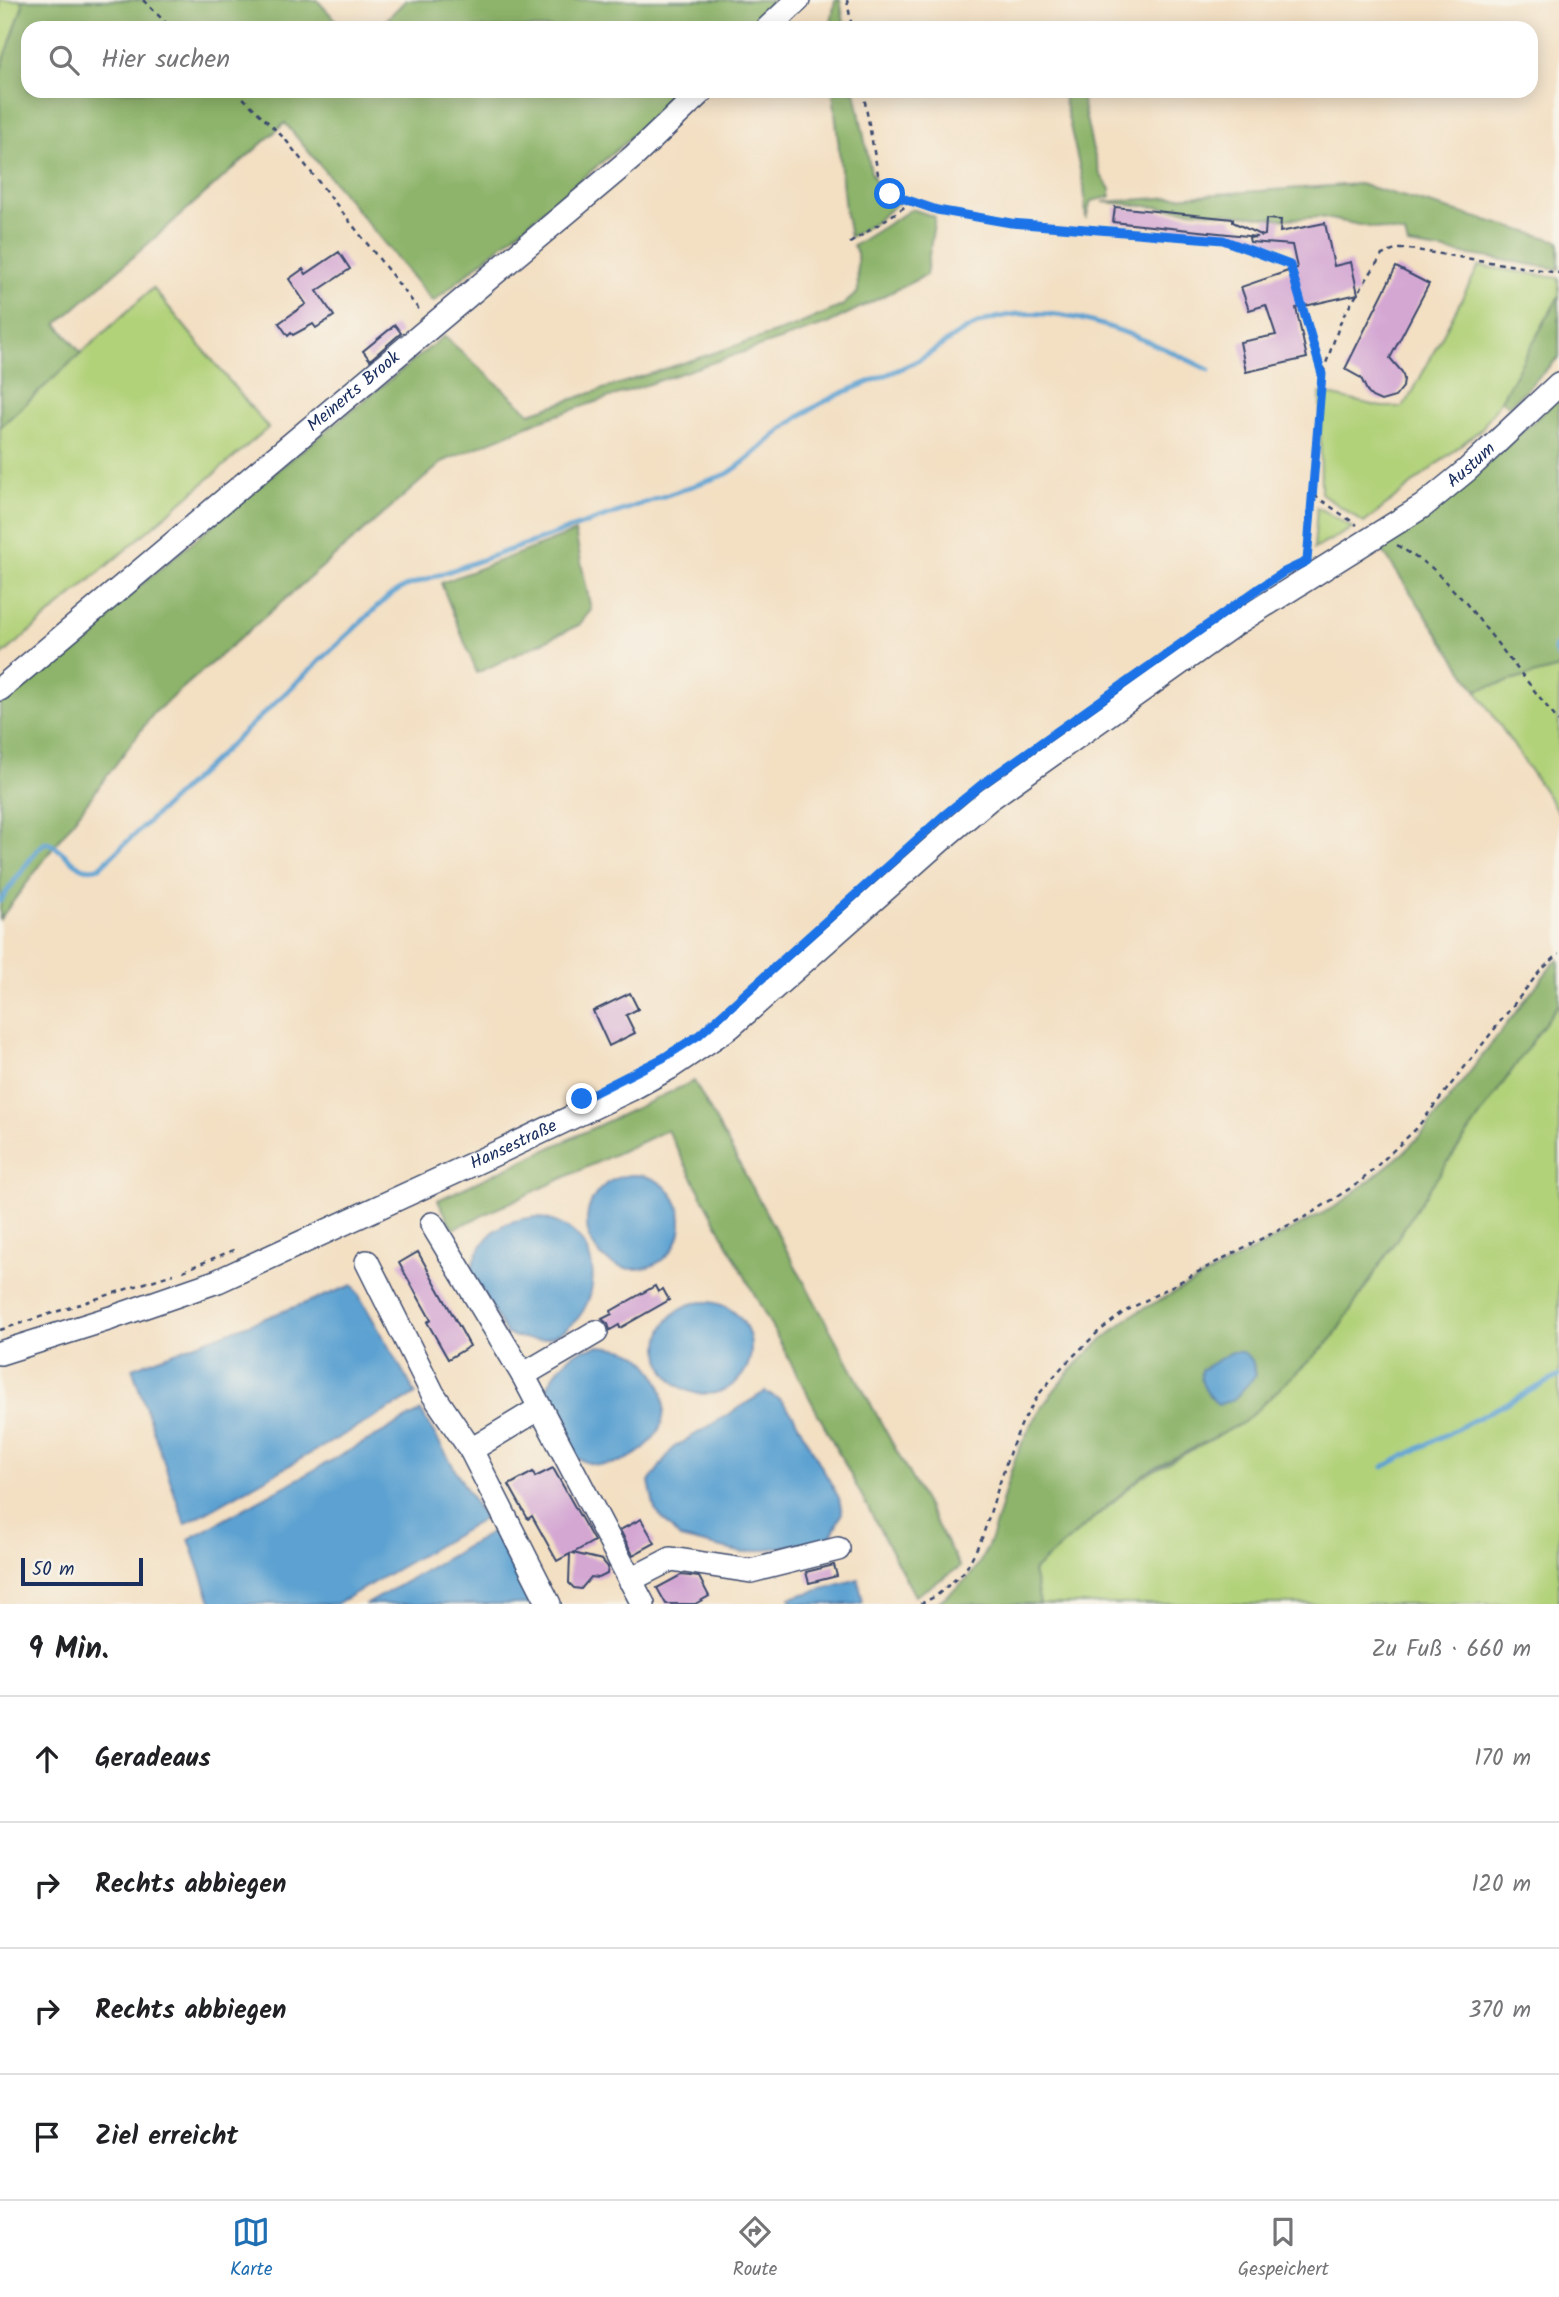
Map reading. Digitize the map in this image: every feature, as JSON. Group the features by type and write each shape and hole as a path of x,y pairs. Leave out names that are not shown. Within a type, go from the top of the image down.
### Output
{"street":[{"path":"776,21 798,0"},
{"name":"Meinerts Brook","path":"0,689 634,156 695,98"},
{"name":"Austum","path":"1370,533 1423,506 1467,470 1559,384"},
{"name":"Hansestraße","path":"0,1353 218,1281 537,1134 669,1068 730,1027 988,800 1235,624 1370,533"},
{"path":"432,1224 523,1376 643,1604"},
{"path":"367,1262 433,1394 471,1450 549,1604"},
{"path":"523,1376 596,1332"},
{"path":"471,1450 540,1408"},
{"path":"630,1580 671,1559 751,1571 838,1549"}],"path":[{"path":"143,0 165,21"},
{"path":"847,0 851,21"},
{"path":"243,98 285,139 432,325"},
{"path":"864,98 878,174 890,194 937,210 1011,223 1223,240 1290,265 1322,374"},
{"path":"850,243 912,202"},
{"path":"1319,555 1307,561 1322,374 1342,318 1382,256 1398,249 1409,249 1559,273"},
{"path":"1312,494 1370,533 1404,548 1432,568 1465,602 1559,722"},
{"path":"920,1604 936,1596 965,1571 982,1538 1010,1451 1023,1423 1040,1394 1063,1366 1097,1333 1124,1312 1307,1216 1360,1182 1416,1129 1540,971 1559,954"},
{"path":"0,1330 180,1272 245,1246"}],"green space":[{"path":"0,0 21,0 23,5 0,72"},
{"path":"21,0 317,0 336,21 21,21 21,98 672,98 625,143 433,302 285,123 57,324 81,353 0,427 0,72 23,5"},
{"path":"406,0 773,0 751,21 385,21"},
{"path":"835,0 840,0 844,21 831,21"},
{"path":"834,98 856,98 871,172 880,191 899,202 873,224 850,237"},
{"path":"1064,98 1082,98 1100,174 1110,189 1110,197 1091,201 1086,219 1084,187"},
{"path":"1359,184 1559,241 1559,269 1408,245 1405,234 1320,217 1285,219 1103,202"},
{"path":"912,209 935,217 926,275 827,324 539,421 444,461 154,713 0,919 0,703 289,461 444,336 530,413 793,327 842,306 858,292 857,253 853,246"},
{"path":"1479,266 1559,278 1559,296 1501,400 1482,428 1364,523 1321,493 1320,393 1382,407 1403,407"},
{"path":"153,288 268,428 0,657 0,427"},
{"path":"1559,296 1559,357 1509,406 1501,400"},
{"path":"1559,398 1559,668 1476,690 1382,550 1468,481"},
{"path":"1317,507 1353,528 1314,549"},
{"path":"575,532 591,610 579,625 477,673 441,583"},
{"path":"1559,668 1559,813 1476,690"},
{"path":"1559,960 1559,1003 1432,1185 1331,1340 1244,1422 1145,1473 1033,1571 1040,1604 936,1604 965,1581 982,1559 994,1529 1012,1467 1028,1430 1053,1392 1082,1359 1134,1314 1340,1204 1402,1154 1423,1133 1553,964"},
{"path":"1559,1003 1559,1604 1040,1604 1033,1571 1142,1477 1244,1422 1331,1340 1432,1185"},
{"path":"694,1081 960,1567 915,1596 667,1130 453,1229 438,1200"}],"water":[{"path":"634,1175 652,1178 667,1189 678,1204 681,1222 678,1240 667,1255 652,1266 634,1269 616,1266 601,1255 590,1240 587,1222 590,1204 601,1189 616,1178"},
{"path":"540,1217 562,1225 574,1233 585,1247 591,1262 593,1279 590,1295 573,1323 560,1333 543,1339 520,1338 506,1334 471,1271 481,1247 495,1231 514,1221"},
{"path":"353,1285 416,1394 185,1524 132,1368"},
{"path":"705,1302 723,1306 738,1315 747,1330 751,1348 747,1366 738,1381 723,1390 705,1394 687,1390 672,1381 663,1366 659,1348 663,1330 672,1315 687,1306"},
{"path":"598,1346 614,1347 639,1356 647,1363 658,1381 664,1402 661,1423 650,1442 631,1457 609,1464 585,1462 571,1454 549,1411 545,1397 554,1375 566,1361 577,1352"},
{"path":"1232,1352 1242,1352 1252,1360 1256,1375 1234,1399 1218,1405 1203,1385 1201,1370"},
{"path":"765,1392 781,1400 793,1415 839,1498 842,1513 832,1534 820,1541 743,1553 680,1538 655,1510 649,1482 673,1448"},
{"path":"421,1411 484,1519 336,1604 212,1604 189,1539"},
{"path":"494,1531 531,1604 367,1604"},
{"path":"858,1579 863,1602 856,1604 792,1604 790,1598"}],"building":[{"path":"1115,207 1233,219 1233,222 1262,236 1265,235 1266,219 1281,220 1280,232 1325,223 1334,266 1351,262 1358,294 1296,308 1307,358 1246,372 1240,342 1276,335 1266,305 1249,310 1241,287 1297,268 1292,245 1250,242 1249,238 1257,237 1113,222"},
{"path":"339,252 350,269 317,291 334,316 316,328 313,324 288,336 279,323 306,304 289,279 303,269 306,274"},
{"path":"1396,267 1429,284 1390,358 1402,372 1403,387 1395,397 1381,401 1368,393 1361,378 1345,369"},
{"path":"395,325 401,333 370,360 363,351"},
{"path":"630,993 638,1009 626,1015 635,1033 609,1046 593,1011"},
{"path":"418,1252 470,1346 448,1359 427,1322 431,1320 399,1263"},
{"path":"655,1286 658,1292 663,1289 669,1300 620,1328 619,1325 610,1330 602,1319"},
{"path":"553,1468 594,1541 573,1553 602,1560 608,1567 607,1574 599,1578 591,1577 581,1589 574,1588 569,1583 570,1554 557,1561 532,1516 528,1519 509,1485 533,1472 535,1477"},
{"path":"641,1519 655,1543 633,1555 620,1530"},
{"path":"834,1565 837,1576 809,1583 806,1572"},
{"path":"681,1575 699,1577 709,1596 695,1604 666,1604 657,1588"}],"waterway":[{"path":"0,901 37,850 46,842 77,865 91,869 100,867 388,597 404,587 727,474 815,407 917,361 971,327 1000,317 1031,313 1062,316 1124,332 1209,370"},
{"path":"1559,643 1554,649 1559,659"},
{"path":"1383,1467 1559,1376"}],"route":[{"path":"582,1099 663,1058 699,1035 833,913 981,785 1261,587 1307,561 1322,374 1290,265 1223,240 1011,223 937,210 890,194"}]}
